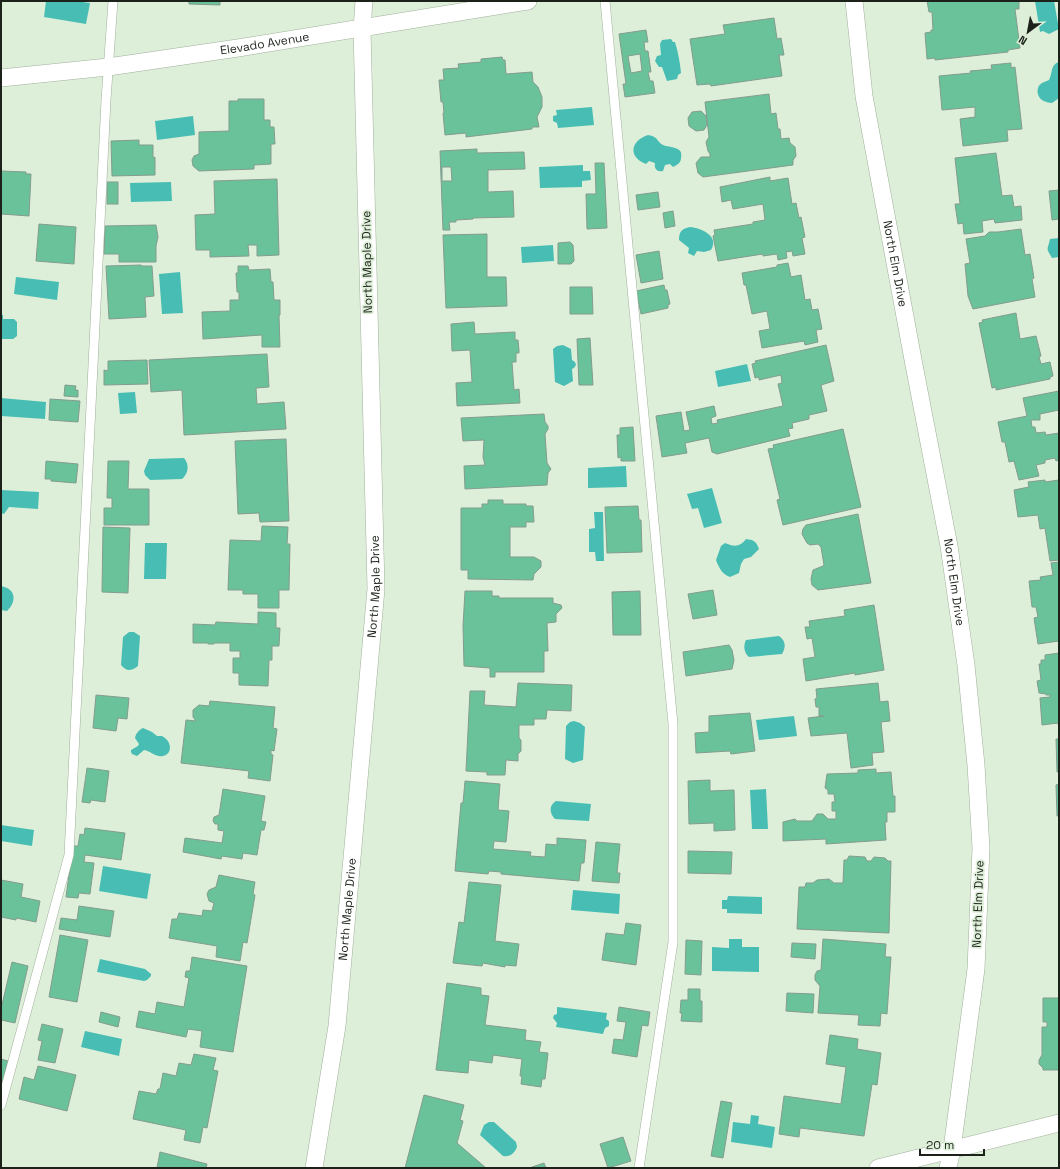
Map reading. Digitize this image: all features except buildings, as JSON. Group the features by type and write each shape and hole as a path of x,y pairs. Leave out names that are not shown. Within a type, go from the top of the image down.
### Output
{"street":[{"name":"North Maple Drive","path":"314,1168 337,1026 376,589 362,29 364,1"},
{"name":"Elevado Avenue","path":"1,78 108,67 362,29 528,1"},
{"name":"North Elm Drive","path":"854,1 864,96 914,365 950,546 966,665 976,765 981,848 976,970 952,1149 948,1168"},
{"path":"878,1168 1059,1124"}],"lane":[{"path":"1,1106 69,855 108,67 113,1"},
{"path":"605,1 674,724 673,942 639,1168"}],"water":[{"path":"46,1 75,1 90,3 86,24 44,17"},
{"path":"1035,1 1054,1 1059,29 1049,34 1043,31 1040,32"},
{"path":"671,39 675,42 681,73 678,75 677,79 667,81 662,67 659,67 655,61 657,56 661,55 660,44 662,40"},
{"path":"1059,62 1059,98 1052,103 1043,101 1038,94 1039,86 1040,84 1049,80 1054,65"},
{"path":"592,107 594,125 558,128 557,123 553,121 553,116 557,115 556,110"},
{"path":"193,116 195,135 157,140 155,121"},
{"path":"648,135 656,138 663,145 678,149 681,154 680,163 673,167 670,164 665,165 663,171 661,171 656,168 655,163 649,161 646,164 640,161 634,153 635,145 638,141"},
{"path":"583,165 583,171 590,171 591,180 582,181 582,187 540,188 539,167"},
{"path":"171,182 172,201 131,202 130,183"},
{"path":"690,227 704,231 711,237 713,245 711,250 704,252 697,251 694,256 688,253 689,248 679,240 679,237 682,231"},
{"path":"1059,238 1059,257 1052,258 1048,249 1050,239"},
{"path":"553,245 554,261 522,263 521,247"},
{"path":"180,272 183,313 162,314 159,274"},
{"path":"16,277 59,282 57,300 14,294"},
{"path":"1,314 3,315 3,319 14,319 17,322 17,336 13,339 1,339"},
{"path":"563,345 571,349 572,360 576,365 572,369 573,381 564,386 555,382 553,349 557,346"},
{"path":"747,364 751,381 718,387 715,371"},
{"path":"135,392 137,413 120,414 118,393"},
{"path":"1,398 46,402 45,419 1,416"},
{"path":"184,458 188,469 186,475 182,479 150,480 145,475 144,471 149,459"},
{"path":"626,466 627,487 588,488 588,468"},
{"path":"712,488 722,523 704,528 698,508 692,509 687,494"},
{"path":"1,490 39,492 38,509 9,507 4,514 1,513"},
{"path":"594,512 603,512 604,561 596,561 595,552 589,552 589,529 595,528"},
{"path":"746,539 754,541 759,549 751,557 744,559 739,573 730,577 727,576 718,566 716,560 721,546 725,543 734,546 739,545"},
{"path":"145,543 167,543 166,579 144,579"},
{"path":"1,586 10,590 13,596 12,603 7,611 1,610"},
{"path":"129,632 134,632 140,636 138,666 129,670 125,669 121,665 123,637"},
{"path":"779,636 785,644 782,654 749,657 746,654 744,647 746,640"},
{"path":"794,716 797,736 759,740 756,720"},
{"path":"574,721 585,727 583,760 573,763 565,759 566,726 570,722"},
{"path":"143,728 166,739 170,745 167,755 159,756 144,750 137,756 132,754 131,750 139,744 135,738 136,735"},
{"path":"766,789 768,829 752,829 750,790"},
{"path":"556,801 591,804 589,821 555,819 552,814 551,807"},
{"path":"1,825 34,830 32,846 1,841"},
{"path":"103,866 151,874 147,899 99,891"},
{"path":"573,890 620,894 619,914 571,910"},
{"path":"728,896 762,897 762,914 727,913 727,909 722,909 722,900 727,900"},
{"path":"729,939 742,939 742,947 759,947 759,972 712,971 712,947 729,948"},
{"path":"100,959 145,969 151,974 151,976 144,981 97,972"},
{"path":"557,1007 607,1013 606,1019 609,1021 609,1026 605,1028 603,1034 556,1027 557,1023 553,1018 554,1015 557,1014"},
{"path":"85,1031 122,1039 119,1056 81,1047"},
{"path":"751,1115 759,1116 758,1124 775,1127 772,1148 731,1142 733,1122 750,1124"},
{"path":"489,1122 494,1122 516,1142 517,1147 515,1152 508,1156 503,1156 480,1135 484,1125"}]}
